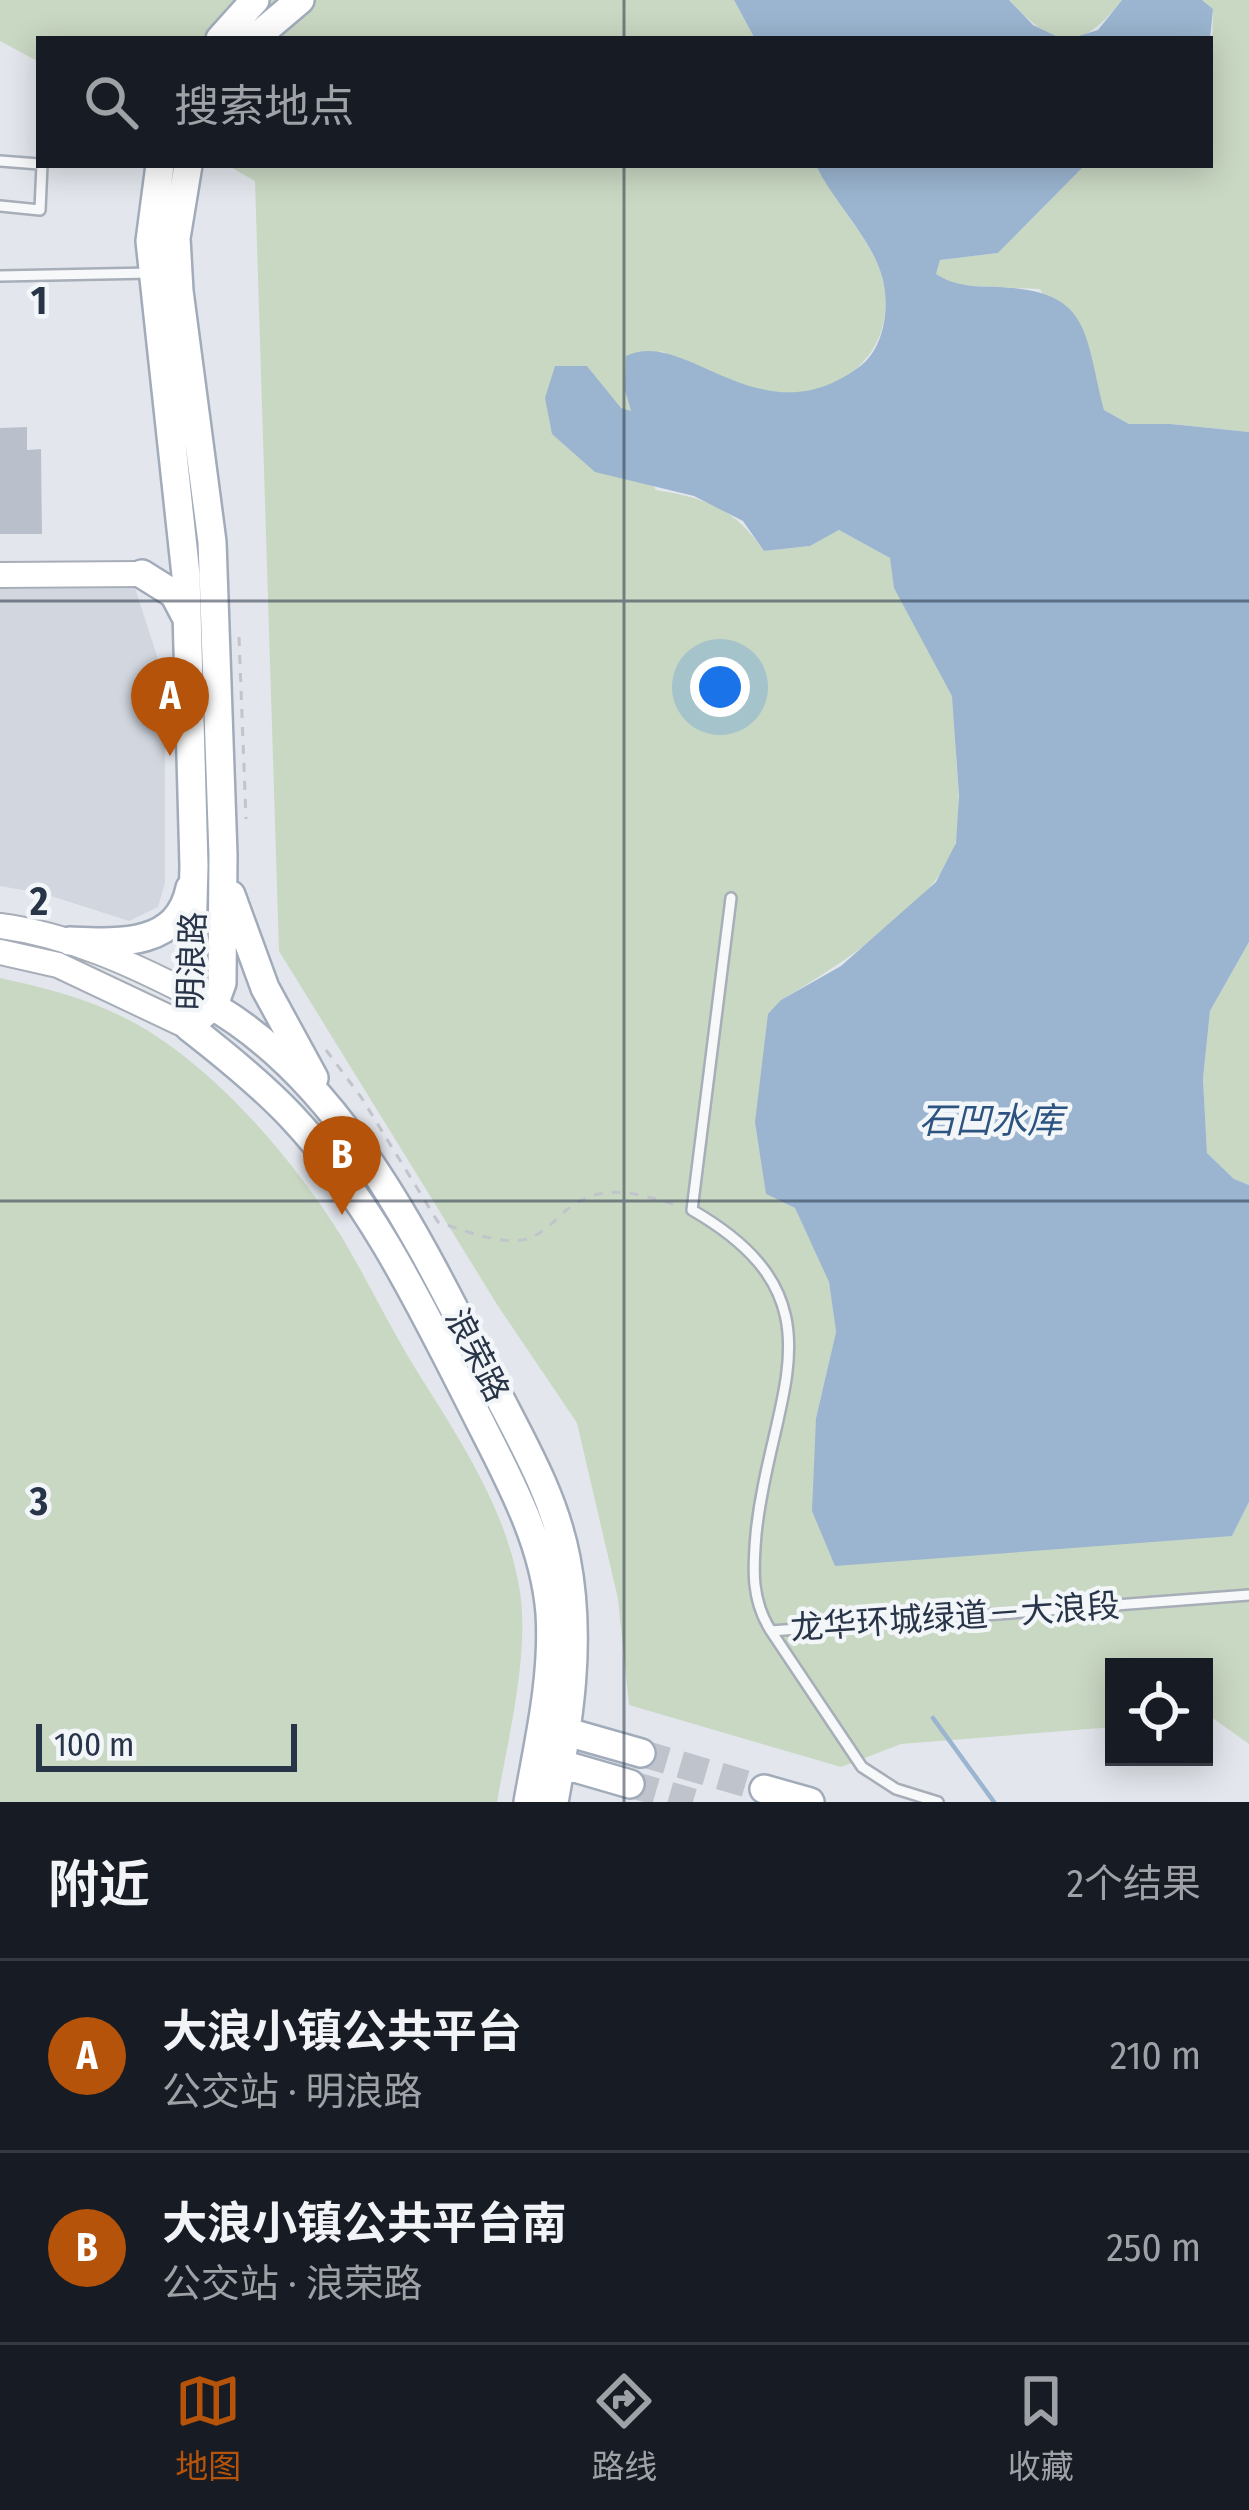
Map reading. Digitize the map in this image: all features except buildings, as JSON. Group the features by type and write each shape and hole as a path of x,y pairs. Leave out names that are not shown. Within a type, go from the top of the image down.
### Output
{"main road":[{"path":"223,36 255,0"},
{"path":"258,36 300,0"},
{"name":"明浪路","path":"159,168 152,208 153,273 181,524 202,1000"},
{"name":"明浪路","path":"188,168 176,238 212,542 223,855 222,983 202,1000 189,1027"},
{"path":"0,575 142,574 170,550 181,524"},
{"path":"142,574 174,594 187,620"},
{"path":"223,855 233,903 266,988 341,1123"},
{"path":"70,941 131,942 152,937 169,926 188,898 194,866"},
{"path":"0,926 70,941 145,970 202,1000"},
{"path":"0,952 58,965 189,1027"},
{"name":"浪荣路","path":"202,1000 269,1049 341,1123 437,1276 554,1511 566,1553 574,1612 554,1734 528,1802"},
{"name":"浪荣路","path":"189,1027 293,1118 351,1193 414,1292 535,1538 550,1633 545,1710 554,1734"},
{"path":"554,1802 561,1765 554,1734 641,1753"},
{"path":"561,1765 630,1784"},
{"path":"764,1789 810,1802"}],"lane":[{"path":"0,161 36,165"},
{"path":"0,206 40,210 40,168"},
{"path":"0,276 153,273"},
{"path":"692,1210 731,898"},
{"name":"龙华环城绿道－大浪段","path":"692,1210 741,1241 767,1271 779,1290 789,1332 784,1392 758,1510 753,1564 760,1613 771,1631 1249,1594"},
{"path":"771,1631 862,1767 896,1790 938,1802"}],"path":[{"path":"324,1047 439,1222 519,1240 536,1235 578,1200 594,1193 632,1193 692,1210"}],"shaded area":[{"path":"135,588 165,681 165,883 158,907 129,921 45,894 0,886 0,589"}],"green space":[{"path":"0,0 734,0 753,36 36,36 36,60 0,41"},
{"path":"1009,0 1122,0 1107,18 1081,36 1054,36"},
{"path":"1202,0 1249,0 1249,432 1129,424 1104,410 1040,289 953,285 935,274 940,260 998,253 1082,168 1213,168 1213,9"},
{"path":"232,168 818,168 875,259 885,293 877,342 847,376 827,386 779,394 731,382 661,351 632,412 621,409 587,366 656,490 718,507 742,524 764,551 810,546 839,530 890,558 900,594 953,699 958,820 947,863 931,886 883,931 781,1000 766,1194 795,1208 829,1281 836,1332 816,1418 1232,1536 1249,1502 1249,1744 1213,1719 1213,1658 1105,1658 1105,1728 901,1744 841,1767 629,1705 618,1599 577,1423 498,1306 279,951 255,181"},
{"path":"1249,942 1249,1185 1234,1179 1207,1153 1203,1079 1210,1011"},
{"path":"0,978 106,1009 185,1057 274,1144 343,1239 475,1467 512,1555 522,1637 497,1802 0,1802"}],"water":[{"path":"734,0 1009,0 1033,25 1056,36 753,36"},
{"path":"1122,0 1202,0 1213,9 1210,36 1079,36 1098,30"},
{"name":"石凹水库","path":"818,168 1082,168 998,253 940,260 936,274 966,285 1028,290 1067,307 1086,337 1104,410 1129,424 1249,432 1249,942 1210,1011 1203,1079 1207,1153 1234,1179 1249,1185 1249,1502 1232,1536 835,1566 812,1511 816,1418 836,1332 829,1282 795,1208 766,1194 755,1122 768,1014 781,1000 841,966 936,882 956,843 959,796 952,696 894,588 890,558 839,530 810,546 764,551 743,521 694,496 595,472 552,434 545,398 555,366 587,366 621,408 631,411 625,390 626,356 649,351 674,355 758,388 789,392 823,387 859,367 872,353 884,324 882,275"}],"waterway":[{"path":"933,1718 994,1802"}],"tunnel":[{"path":"641,1753 764,1789"},
{"path":"630,1784 693,1802"}],"place":[{"name":"大浪小镇公共平台","path":"170,756"},
{"name":"大浪小镇公共平台南","path":"342,1215"}]}
